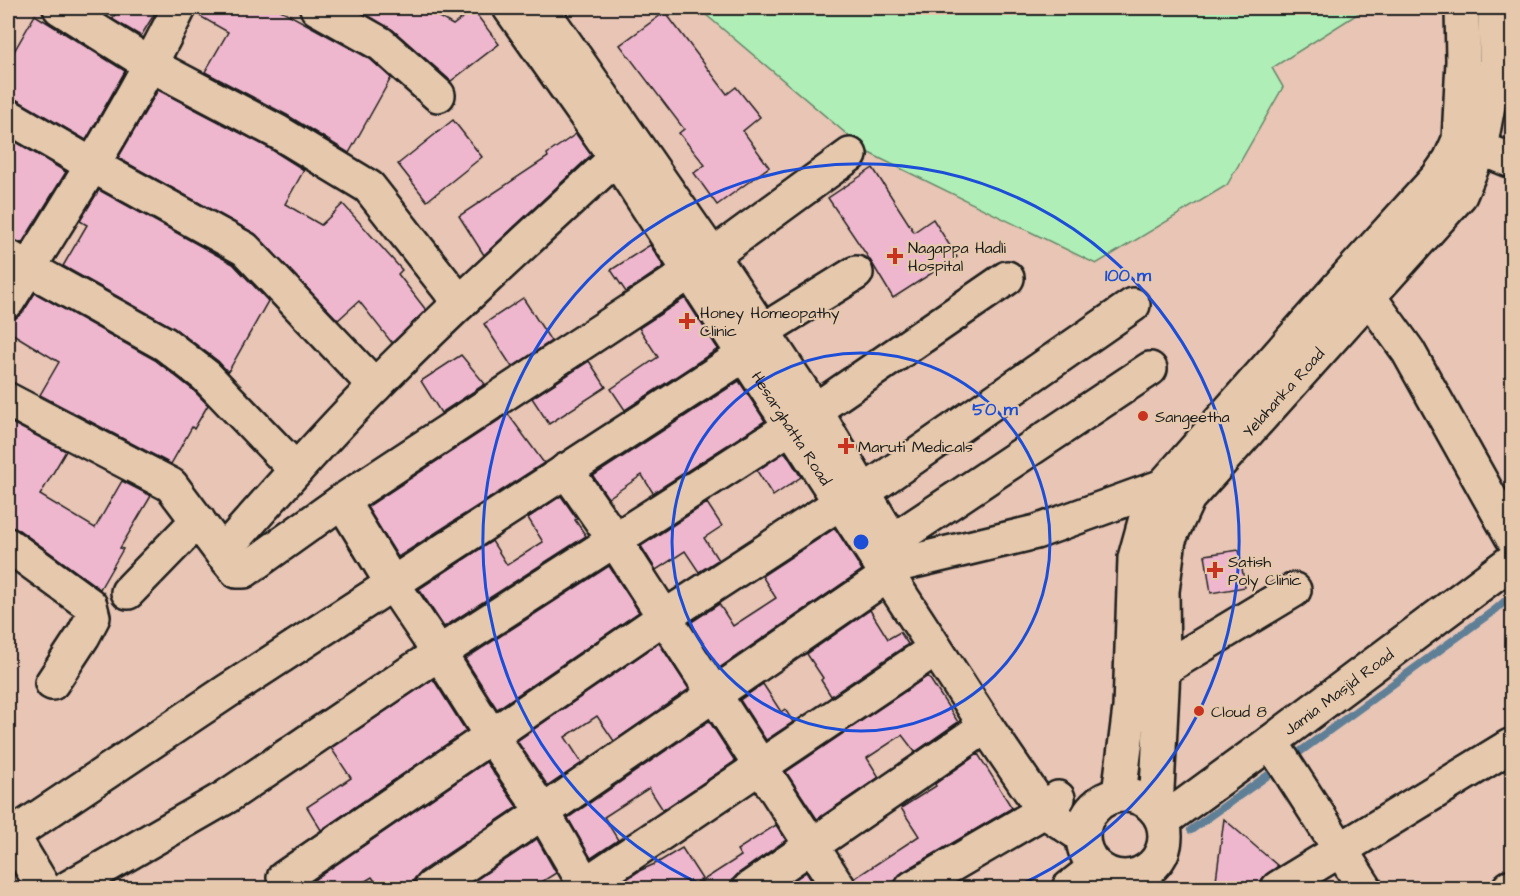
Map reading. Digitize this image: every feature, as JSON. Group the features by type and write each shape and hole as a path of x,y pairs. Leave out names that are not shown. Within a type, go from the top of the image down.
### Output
{"street":[{"path":"60,8 150,65 278,132 369,187 460,303"},
{"path":"8,302 18,263 92,165 150,65 179,8"},
{"path":"317,8 381,44 438,95"},
{"name":"Hesarghatta Road","path":"510,8 616,158 701,263"},
{"name":"Hesarghatta Road","path":"541,8 701,263 852,497 997,708 1051,805"},
{"name":"Yelahanka Road","path":"1119,794 1130,708 1135,558 1146,518 1163,486 1349,274 1438,177 1450,160 1459,140 1463,61 1462,8"},
{"name":"Yelahanka Road","path":"1159,815 1163,669 1162,591 1169,539 1188,498 1460,195 1480,148 1496,63 1495,8"},
{"path":"8,116 245,249 375,386"},
{"path":"1480,148 1512,161"},
{"path":"8,400 164,480 178,492 237,571 244,571 342,501 701,263 850,155"},
{"path":"222,553 375,386 460,303 616,158"},
{"path":"18,263 165,344 206,376 296,470"},
{"path":"26,879 9,832 566,470 856,273"},
{"path":"68,888 226,797 440,653 803,418 1007,278"},
{"path":"1369,297 1408,351 1512,537"},
{"path":"280,885 663,618 852,497 1133,305"},
{"path":"431,888 714,695 1150,369"},
{"path":"566,470 614,539 839,888"},
{"path":"895,560 1036,532 1163,486"},
{"path":"342,501 392,583 543,812 584,887 935,649"},
{"path":"128,592 198,520"},
{"path":"8,545 90,605 93,617 52,683"},
{"name":"Hesarghatta Road","path":"895,560 935,649 986,726 1051,805 1084,827"},
{"name":"Jamia Masjid Road","path":"1159,815 1280,756 1512,561"},
{"path":"1163,669 1294,590"},
{"path":"750,888 813,847 986,726"},
{"path":"1278,888 1510,746"},
{"path":"1280,756 1365,888"},
{"path":"1069,888 1105,876 1134,876 1147,870 1160,874 1165,834 1159,815 1144,799 1129,794 1119,794 1097,804 1084,827 1084,848 1089,858 1105,876"},
{"path":"912,888 1051,805"}],"green space":[{"path":"698,8 1367,8 1272,68 1283,87 1227,185 1096,264 869,153"}],"building":[{"path":"119,8 158,8 141,36 112,19"},
{"path":"198,8 277,8 370,59 391,78 349,153 287,115 205,72 228,32 196,14"},
{"path":"361,8 423,8 453,25 473,10 499,44 451,81 393,30 359,10"},
{"path":"665,12 727,94 736,87 760,117 743,131 769,167 717,205 694,173 705,165 679,133 684,129 620,45"},
{"path":"35,15 125,71 86,140 8,97 8,62"},
{"path":"158,90 269,148 304,170 285,204 321,225 343,204 402,270 398,274 426,310 392,343 359,301 338,320 254,233 118,158"},
{"path":"453,120 482,157 427,201 398,164"},
{"path":"576,134 591,155 484,255 459,216 548,157 547,154"},
{"path":"8,137 66,172 22,243 8,238"},
{"path":"873,168 914,232 933,219 957,257 893,298 828,198"},
{"path":"99,190 233,264 268,301 228,372 218,361 174,328 63,266 87,225 80,221"},
{"path":"650,245 664,266 626,292 611,270"},
{"path":"35,293 155,360 208,405 194,429 192,427 171,464 40,395 59,362 8,331 8,320 16,318 24,311"},
{"path":"523,298 551,341 512,367 484,324"},
{"path":"685,298 718,349 625,410 611,389 658,357 639,328"},
{"path":"461,355 485,384 441,413 421,381"},
{"path":"589,361 606,387 549,424 532,398"},
{"path":"739,381 765,421 653,493 642,475 608,498 593,476"},
{"path":"508,414 544,463 398,557 367,507"},
{"path":"8,421 66,451 40,495 95,528 122,481 151,496 120,548 123,549 100,589 19,530 8,527"},
{"path":"785,452 801,477 773,496 757,471"},
{"path":"561,496 586,536 444,627 419,589 492,541 507,565 543,542 528,518"},
{"path":"707,503 722,526 704,538 718,560 699,572 685,551 656,570 641,546"},
{"path":"835,528 862,570 719,668 690,623 719,604 733,626 776,598 762,576"},
{"path":"1239,550 1245,587 1211,593 1205,555"},
{"path":"609,566 639,612 497,709 465,659"},
{"path":"870,610 888,639 900,632 908,644 831,696 821,680 823,678 807,654"},
{"path":"659,643 689,689 614,741 597,716 565,737 582,763 548,786 517,741"},
{"path":"928,676 958,722 915,752 902,735 867,758 879,777 817,819 786,772"},
{"path":"433,679 466,731 321,830 307,807 351,778 331,748"},
{"path":"763,684 781,712 785,709 793,722 766,740 740,700"},
{"path":"709,721 735,761 663,810 649,788 604,817 618,840 591,858 568,818"},
{"path":"978,754 1012,808 903,872 895,881 883,888 858,888 855,878 919,836 901,808 936,786 935,784"},
{"path":"486,762 517,807 420,872 414,879 412,888 380,888 372,877 354,888 309,888 308,884"},
{"path":"1224,819 1278,866 1262,879 1259,888 1215,888"},
{"path":"776,825 786,840 739,873 733,879 731,888 691,888 741,856 737,850"},
{"path":"537,839 556,873 532,888 464,888"},
{"path":"682,848 702,879 687,888 613,888 639,871"},
{"path":"806,872 816,888 782,888"}],"waterway":[{"path":"1290,759 1512,595"},
{"path":"1191,830 1278,768"}],"place":[{"name":"Nagappa Hadli Hospital","path":"895,256"},
{"name":"Honey Homeopathy Clinic","path":"687,321"},
{"name":"Sangeetha","path":"1143,416"},
{"name":"Maruti Medicals","path":"846,446"},
{"name":"Satish Poly Clinic","path":"1215,570"},
{"name":"Cloud 8","path":"1199,711"}]}
